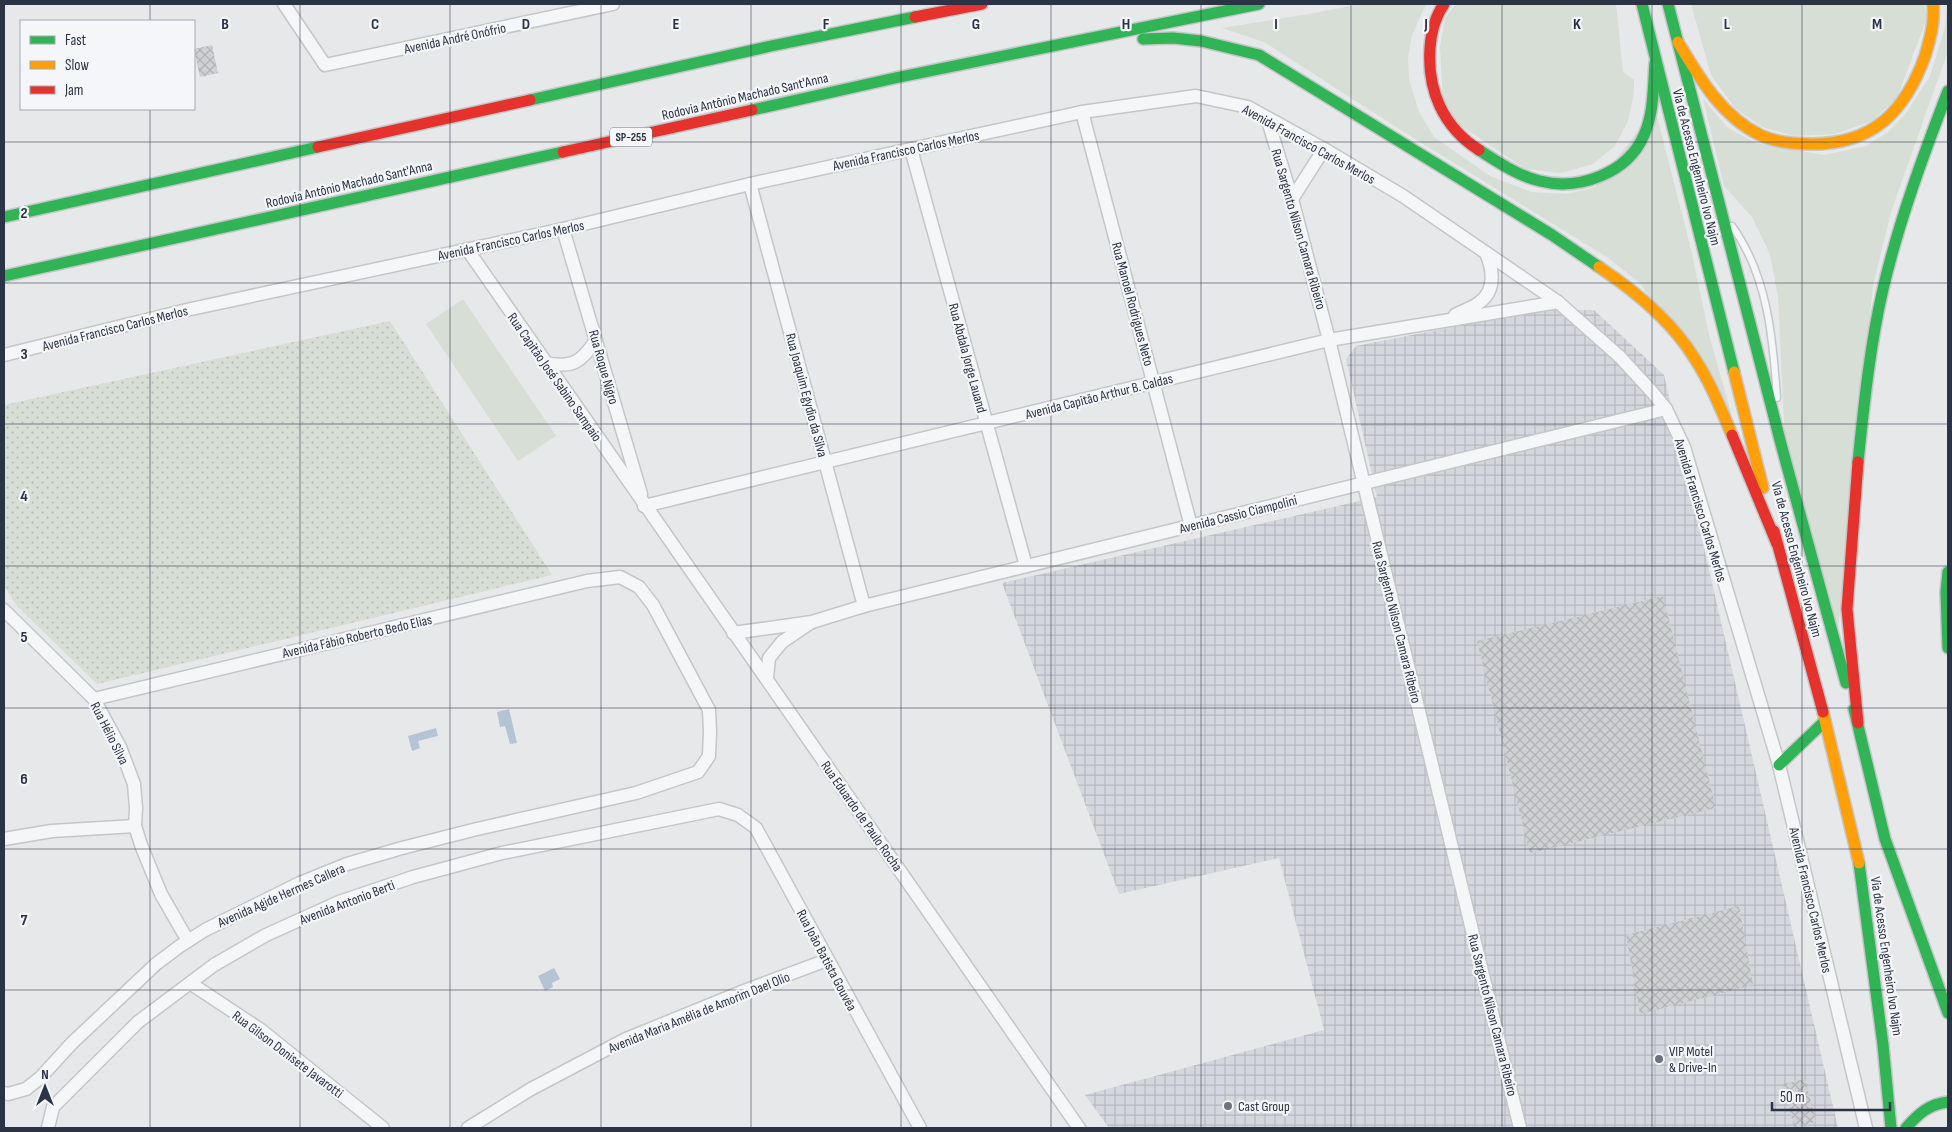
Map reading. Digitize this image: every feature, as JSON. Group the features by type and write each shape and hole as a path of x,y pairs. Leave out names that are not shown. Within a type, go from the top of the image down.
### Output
{"main road":[{"path":"4,217 771,46 982,4"},
{"name":"Rodovia Antônio Machado Sant'Anna","path":"4,276 866,84 1259,4"},
{"path":"1444,4 1434,23 1430,42 1429,62 1430,84 1439,106 1454,129 1468,142 1529,178 1554,183 1574,184 1610,172 1633,154 1649,125 1655,63"},
{"name":"Via de Acesso Engenheiro Ivo Najm","path":"1642,4 1655,63 1777,544 1825,721 1858,857 1884,1045 1891,1128"},
{"name":"Via de Acesso Engenheiro Ivo Najm","path":"1668,4 1781,444 1858,723 1885,839 1948,1013"},
{"path":"1678,42 1704,86 1720,105 1737,120 1759,134 1780,142 1837,144 1863,136 1886,121 1904,100 1921,70 1930,40 1933,4"},
{"path":"771,46 909,6"},
{"path":"994,58 1161,37 1210,41 1259,55 1544,230 1629,287 1670,326 1695,358 1721,409 1777,544"},
{"path":"1858,723 1848,609 1854,504 1864,403 1883,290 1906,205 1934,124 1948,92"},
{"path":"1948,572 1948,648"},
{"path":"1779,765 1825,721"},
{"path":"1906,1128 1916,1115 1928,1107 1948,1102"}],"street":[{"name":"Avenida André Onófrio","path":"284,4 325,65 558,10 613,4"},
{"name":"Avenida Francisco Carlos Merlos","path":"4,355 191,309 563,229 750,184 1082,112 1196,96 1248,107 1403,196 1558,302 1620,357 1666,409 1684,447 1779,765 1866,1128"},
{"name":"Rua Manoel Rodrigues Neto","path":"1082,112 1191,526"},
{"name":"Rua Sargento Nilson Camara Ribeiro","path":"1267,118 1292,199 1329,340 1520,1128"},
{"name":"Rua Abdala Jorge Lauand","path":"911,149 1026,566"},
{"path":"1292,199 1324,149"},
{"name":"Rua Joaquim Egydio da Silva","path":"750,184 864,606"},
{"name":"Rua Roque Nigro","path":"563,229 644,506"},
{"name":"Rua Capitão José Sabino Sampaio","path":"467,249 644,506"},
{"path":"1446,320 1480,303 1486,296 1492,277 1491,265 1486,253"},
{"name":"Avenida Capitão Arthur B. Caldas","path":"644,506 1329,340 1558,302"},
{"path":"546,363 562,366 577,362 596,340"},
{"name":"Avenida Cassio Ciampolini","path":"812,622 864,606 1666,409"},
{"name":"Rua Eduardo de Paulo Rocha","path":"644,506 767,678 1079,1128"},
{"name":"Avenida Fábio Roberto Bedo Elias","path":"94,699 587,581 620,576 639,587 653,605 708,710 710,731 708,756 698,772"},
{"name":"Rua Hélio Silva","path":"4,611 94,699 120,747 134,784 135,826 161,894 188,940"},
{"path":"734,632 812,622"},
{"path":"767,678 769,658 773,653 782,642 812,622"},
{"name":"Avenida Agide Hermes Callera","path":"4,1093 8,1094 26,1089 40,1078 72,1043 156,964 188,940 300,883 347,864 402,848 476,829 636,793 698,772"},
{"name":"Rua João Batista Gouvêa","path":"719,810 738,815 756,828 920,1128"},
{"name":"Avenida Antonio Berti","path":"48,1128 54,1107 138,1022 214,965 266,935 339,902 413,877 502,853 719,810"},
{"path":"4,839 52,831 135,826"},
{"name":"Avenida Maria Amélia de Amorim Dael Olio","path":"468,1128 531,1089 626,1039 744,991 827,960"},
{"name":"Rua Gilson Donisete Javarotti","path":"190,983 261,1030 383,1128"}],"lane":[{"path":"1722,213 1738,234 1753,265 1765,298 1772,331 1781,444"}],"shaded area":[{"path":"1360,4 1426,4 1412,35 1408,58 1409,79 1419,112 1434,137 1490,176 1531,192 1568,194 1595,187 1655,109 1691,249 1709,335 1738,437 1640,283 1607,257 1407,134 1264,42 1222,28"},
{"path":"1456,4 1616,4 1623,72 1634,80 1634,93 1628,121 1615,146 1593,164 1561,173 1526,169 1455,122 1443,100 1440,47 1445,18"},
{"path":"1691,4 1924,4 1927,18 1897,98 1872,121 1835,134 1794,136 1762,127 1735,108 1711,75"},
{"path":"1947,4 1948,51 1891,212 1873,286 1835,659 1785,444 1778,296 1770,254 1752,217 1724,186 1703,99 1728,128 1756,143 1824,155 1866,146 1888,132 1907,112 1930,76 1945,28"},
{"path":"463,299 556,436 518,461 426,324"},
{"path":"1539,310 1594,310 1664,375 1838,1128 1109,1128 1085,1095 1324,1030 1279,858 1119,894 1002,583 1377,497 1346,359 1356,346"},
{"path":"390,321 552,575 97,684 16,605 4,586 4,405"}],"water":[{"path":"509,709 517,743 510,744 505,726 500,727 497,712"},
{"path":"436,728 438,736 418,741 420,748 412,751 408,736"},
{"path":"554,968 560,979 552,983 553,987 545,991 538,976"}],"building":[{"path":"212,45 218,73 200,77 195,49"},
{"path":"1663,596 1716,808 1530,853 1477,641"},
{"path":"1739,906 1753,985 1640,1014 1626,935"},
{"path":"1805,1079 1816,1122 1794,1127 1783,1084"}],"traffic: fast":[{"path":"752,110 895,78 1259,4"},
{"path":"1642,4 1734,372"},
{"path":"1668,4 1781,444 1846,683"},
{"path":"530,100 771,46 915,17"},
{"path":"1143,39 1173,38 1201,41 1259,55 1552,235 1599,267"},
{"path":"1479,150 1516,172 1540,181 1570,183 1586,181 1601,176 1626,160 1637,148 1644,135 1651,109 1655,63"},
{"path":"1858,462 1871,353 1883,289 1912,189 1948,91"},
{"path":"4,217 318,147"},
{"path":"4,276 563,152"},
{"path":"1948,572 1946,592 1948,648"},
{"path":"1854,709 1885,839 1948,1013"},
{"path":"1779,765 1825,721"},
{"path":"1859,863 1883,1045 1891,1128"},
{"path":"1906,1128 1924,1110 1948,1102"}],"traffic: slow":[{"path":"1678,42 1712,94 1722,106 1746,127 1760,135 1785,142 1799,144 1834,143 1869,131 1884,121 1897,108 1917,76 1925,56 1933,24 1933,4"},
{"path":"1599,267 1652,308 1686,345 1706,377 1732,435"},
{"path":"1734,372 1763,488"},
{"path":"1823,712 1859,863"}],"traffic: jam":[{"path":"915,17 982,4"},
{"path":"1444,4 1432,30 1431,78 1440,106 1447,119 1466,141 1479,150"},
{"path":"318,147 530,100"},
{"path":"563,152 752,110"},
{"path":"1732,435 1777,544"},
{"path":"1858,462 1847,609 1858,723"},
{"path":"1774,531 1823,712"}],"place":[{"name":"VIP Motel & Drive-In","path":"1659,1059"},
{"name":"Cast Group","path":"1228,1106"}]}
